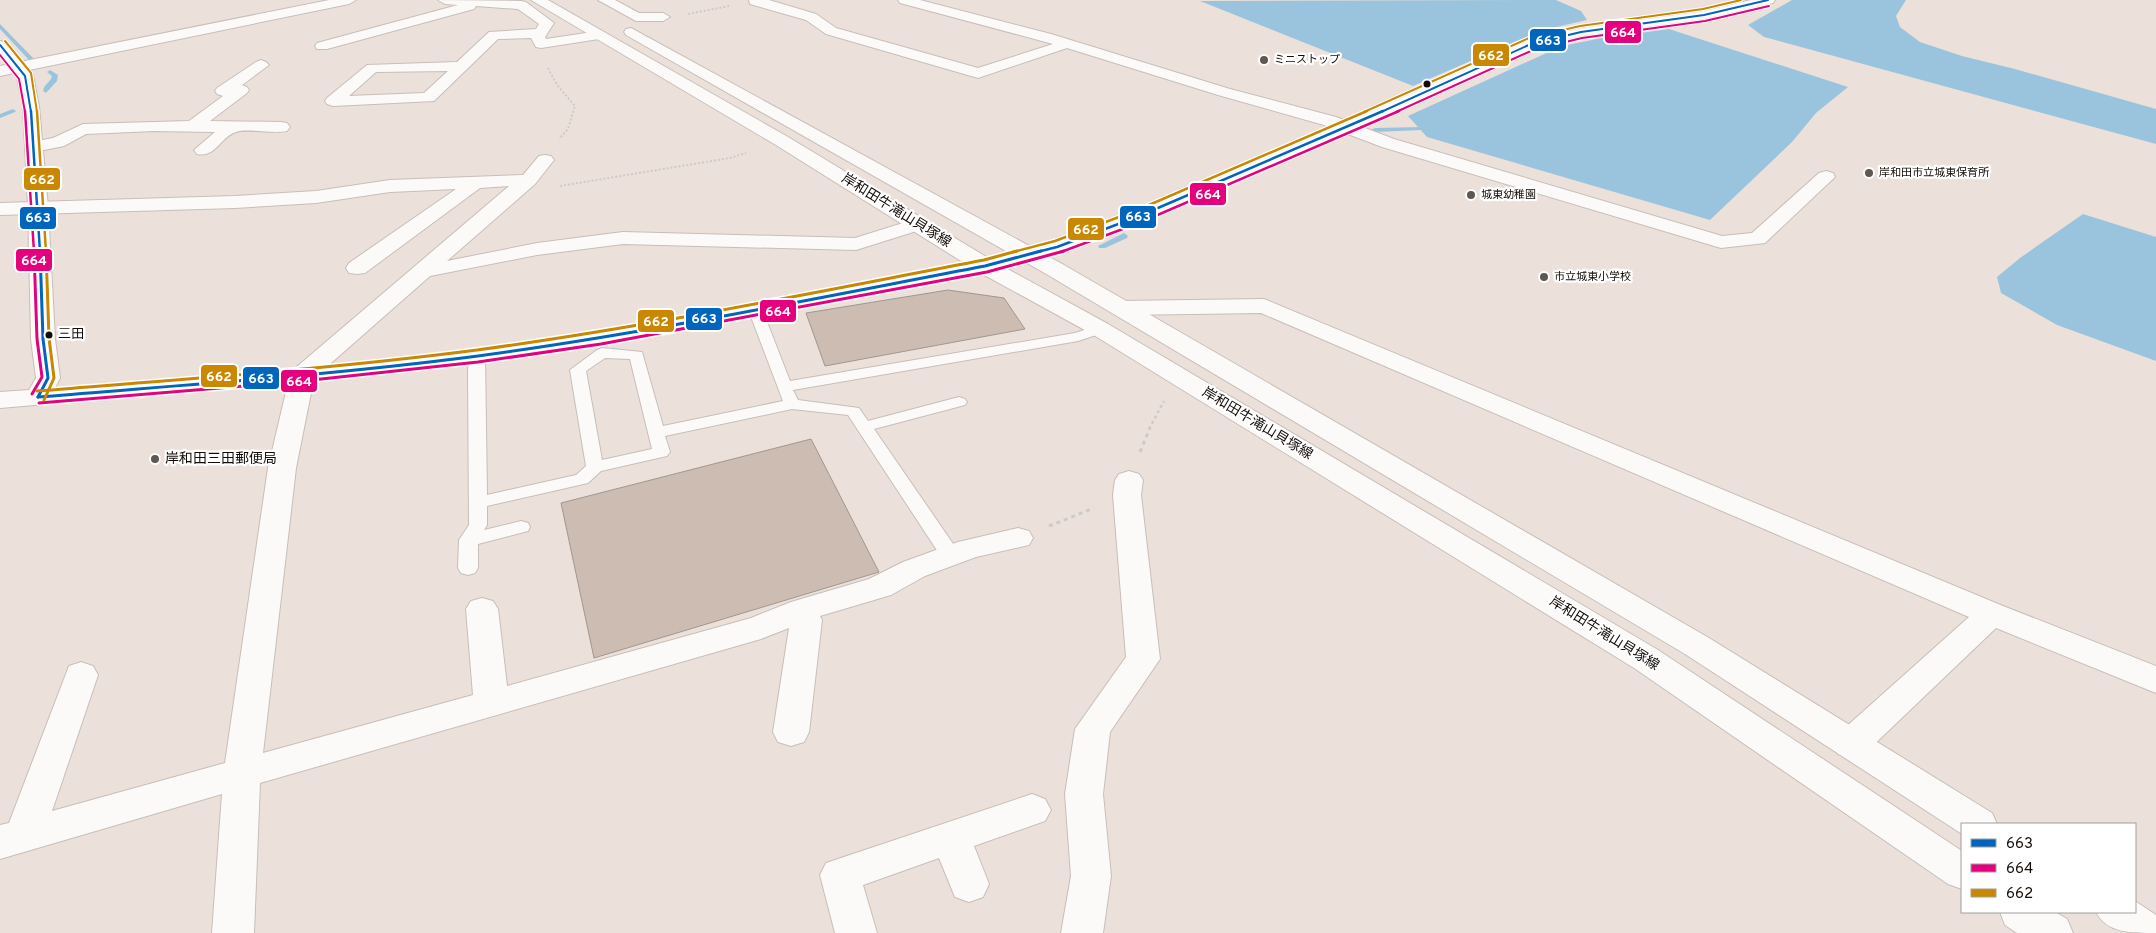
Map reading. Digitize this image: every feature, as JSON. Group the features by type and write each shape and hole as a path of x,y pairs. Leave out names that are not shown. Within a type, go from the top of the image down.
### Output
{"street":[{"path":"10,69 349,0"},
{"path":"445,0 521,5 547,23 541,38"},
{"name":"岸和田牛滝山貝塚線","path":"538,0 782,141 985,266 1100,329 1646,659 1961,871"},
{"name":"岸和田牛滝山貝塚線","path":"573,0 1028,255 1697,646 1976,823"},
{"path":"605,0 636,17 663,17"},
{"path":"905,0 1066,44 1224,92 1330,120 1346,128 1388,143 1721,242 1758,239 1826,177"},
{"path":"0,400 302,375 601,345 755,309 985,266 1028,255 1137,217 1346,128 1531,44 1581,32 1704,15 1768,0"},
{"path":"758,1 811,17 831,31 978,73 1066,44"},
{"path":"322,46 477,3"},
{"path":"625,29 660,22 663,17"},
{"path":"462,66 372,68 333,100 428,98 462,66 494,35 541,38 599,35"},
{"path":"0,45 10,69 25,76 31,106 38,207 43,339 48,378 38,397"},
{"path":"193,126 241,90 223,91 261,65"},
{"path":"203,150 232,126"},
{"path":"34,147 58,142 83,129 281,126"},
{"path":"233,933 242,775 282,468 302,375 520,187 545,160"},
{"path":"0,209 289,199 390,186 475,182 520,187"},
{"path":"357,268 475,182"},
{"path":"424,270 577,242 623,238 856,244 918,224"},
{"path":"378,234 402,235"},
{"path":"1120,308 1264,306 1992,614 2156,680"},
{"path":"1082,933 1090,876 1084,794 1093,729 1142,659 1128,488"},
{"path":"12,838 242,775 279,761 760,627 802,610 880,586 914,569 969,549 1018,538"},
{"path":"482,609 491,702"},
{"path":"791,732 806,620 802,610"},
{"path":"1850,744 1992,614"},
{"path":"12,838 81,675"},
{"path":"856,933 840,875 1032,810"},
{"path":"951,837 969,884"},
{"path":"2022,913 2052,933"},
{"path":"2118,913 2149,933"}],"lane":[{"path":"755,309 792,404"},
{"path":"784,387 1078,337 1100,329"},
{"path":"477,503 582,480 595,467 661,452 637,356 601,345 578,370 595,467"},
{"path":"468,568 468,540 478,525 477,356"},
{"path":"864,428 959,402"},
{"path":"656,433 792,404 853,411 951,556"},
{"path":"468,540 521,527"}],"path":[{"path":"663,17 704,12 743,2 758,1"},
{"path":"541,38 541,48 547,57 546,65 557,85 575,106 568,128 546,156 545,160"},
{"path":"520,187 730,158 782,141"},
{"path":"1018,538 1128,488 1154,417 1168,395"}],"water":[{"path":"1556,0 1581,11 1587,20 1548,29 1521,39 1413,86 1200,1"},
{"path":"1792,0 1906,0 1896,16 1900,27 1920,42 1962,56 2156,109 2156,144 1764,37 1748,25"},
{"path":"1669,29 1848,87 1816,113 1792,142 1710,220 1427,137 1408,116 1562,46"},
{"path":"2083,214 2156,237 2156,361 2057,325 2001,293 1997,277 2020,258"}],"building":[{"path":"948,290 1004,298 1025,329 825,366 806,313"},
{"path":"811,439 879,572 594,658 561,503"}],"waterway":[{"path":"0,26 32,60"},
{"path":"46,91 47,87 54,81 55,75 50,72"},
{"path":"0,116 13,111"},
{"path":"1375,130 1420,129"},
{"path":"1102,246 1124,236"}],"transit line":[{"name":"662","path":"37,391 301,369 476,350 599,332 984,260 1055,241 1135,211 1331,127 1529,38 1580,26 1703,9 1741,0"},
{"name":"663","path":"38,397 302,375 477,356 600,338 985,266 1057,247 1137,217 1334,133 1531,44 1581,32 1704,15 1768,0"},
{"name":"664","path":"39,403 303,381 478,362 601,344 987,272 1059,253 1139,223 1337,139 1533,50 1582,38 1705,21 1769,6"},
{"name":"662","path":"5,41 31,73 37,106 44,207 49,338 54,378 44,400"},
{"name":"663","path":"0,45 25,76 31,106 38,207 43,339 48,378 38,397"},
{"name":"664","path":"0,55 19,79 25,107 32,207 37,339 42,377 32,394"}],"place":[{"name":"ミニストップ","path":"1264,60"},
{"name":"岸和田市立城東保育所","path":"1869,173"},
{"name":"城東幼稚園","path":"1471,195"},
{"name":"市立城東小学校","path":"1544,277"},
{"name":"三田","path":"49,335"},
{"name":"岸和田三田郵便局","path":"155,459"}]}
